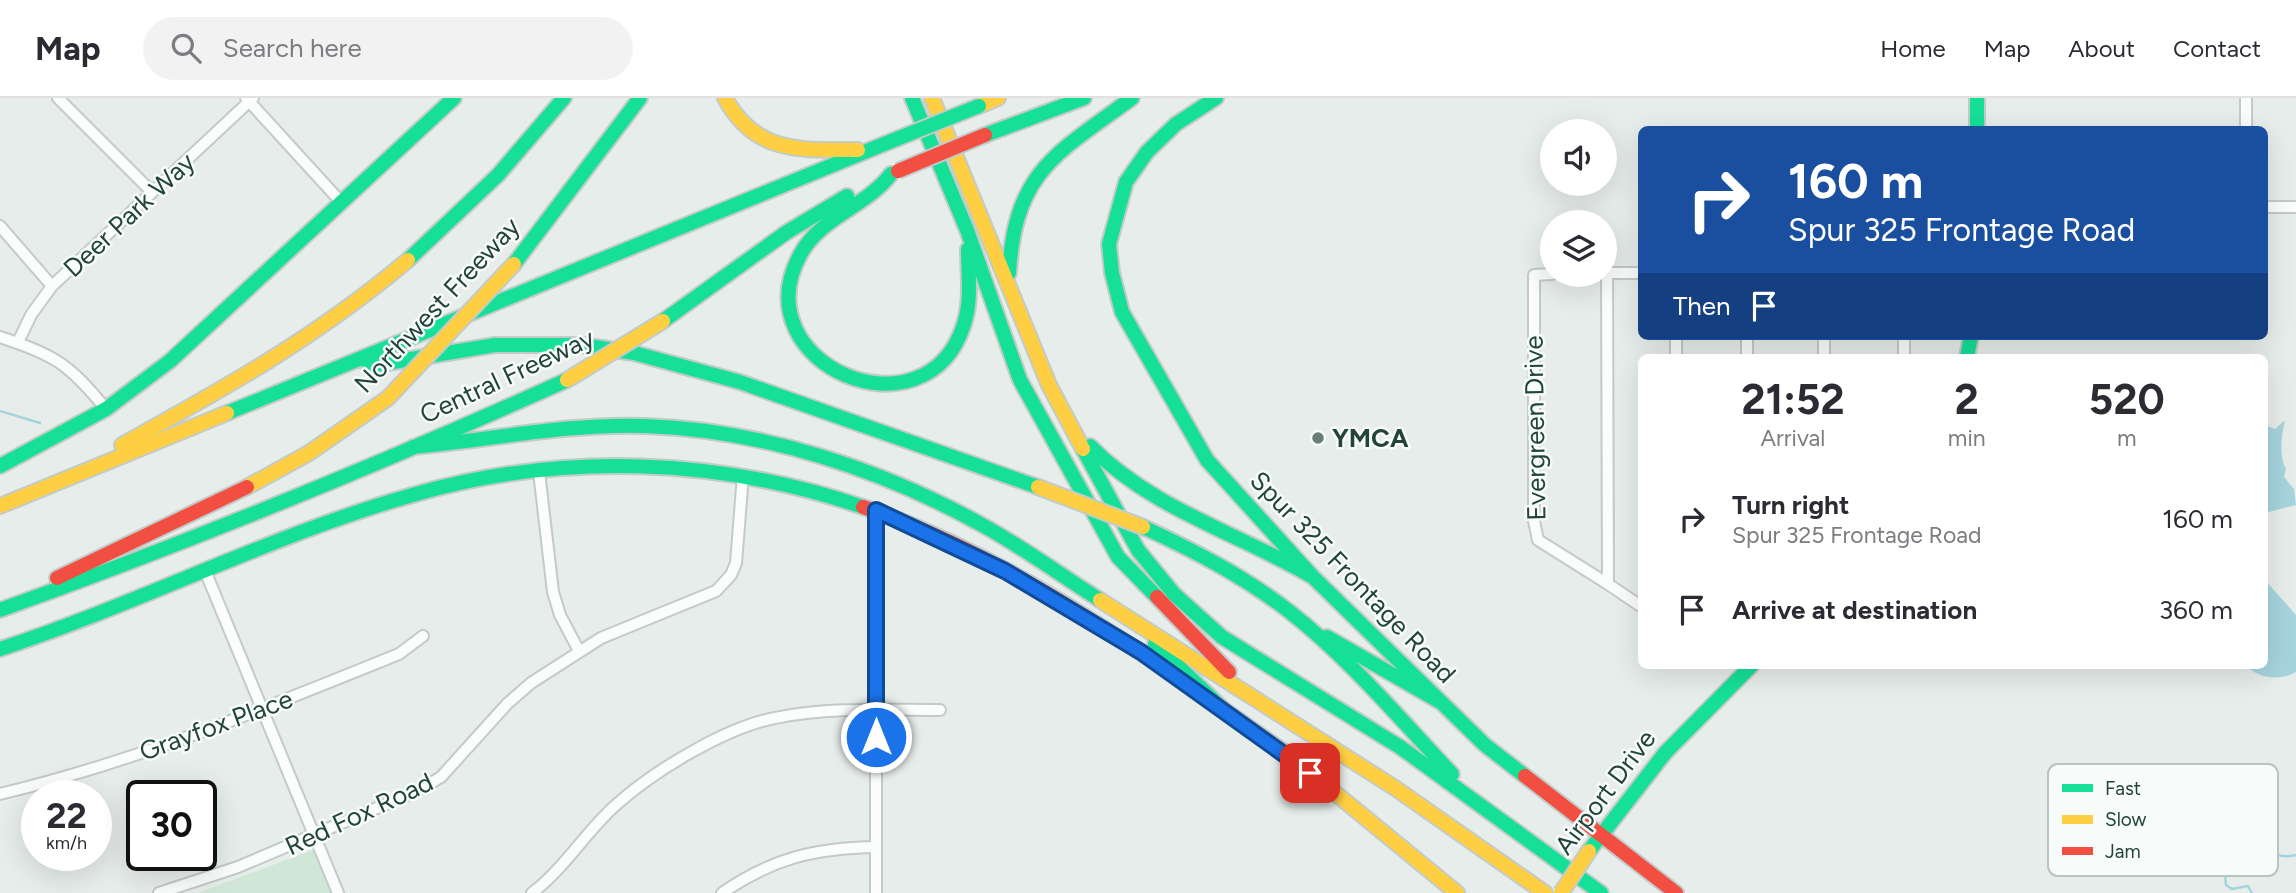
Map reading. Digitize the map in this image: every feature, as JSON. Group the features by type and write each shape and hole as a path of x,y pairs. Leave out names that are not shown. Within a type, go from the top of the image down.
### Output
{"main road":[{"path":"0,466 106,409 170,361 454,98"},
{"name":"Northwest Freeway","path":"41,489 258,370 365,294 468,203 564,98"},
{"name":"Northwest Freeway","path":"0,608 314,453 388,398 514,264 640,98"},
{"path":"725,98 745,128 769,144 802,152 869,149"},
{"path":"912,98 967,230 1020,380 1118,556 1254,698"},
{"path":"932,98 1064,416 1138,550 1174,594 1222,637 1400,747 1601,893"},
{"path":"0,506 998,98"},
{"name":"Central Freeway","path":"0,608 122,566 413,447 567,380 663,321 813,214 894,173 1084,98"},
{"path":"1009,284 1011,225 1015,210 1030,184 1064,148 1132,98"},
{"name":"Spur 325 Frontage Road","path":"1216,98 1175,124 1147,152 1126,182 1109,244 1112,273 1122,312 1207,460 1313,577 1485,745 1601,832 1676,893"},
{"path":"1977,98 1977,126"},
{"path":"894,173 884,186 826,223 798,258 790,288 792,320 805,348 825,368 858,383 887,385 924,374 939,361 962,330 967,311 967,230"},
{"path":"326,373 495,345 605,348 694,367 1038,487 1143,527 1204,555 1260,590 1311,629 1442,703"},
{"path":"1064,416 1108,467 1144,494 1272,552 1313,577"},
{"path":"413,447 594,427 647,426 745,437 800,448 857,466 932,499 984,526 1122,611 1395,788 1545,893"},
{"path":"0,649 65,629 363,510 450,485 603,466 671,467 743,475 827,494 876,510 1005,571 1141,652 1290,756 1457,893"},
{"path":"1122,611 1224,710"},
{"path":"1311,629 1489,813"},
{"name":"Airport Drive","path":"1561,893 1631,789 1743,669"}],"street":[{"path":"58,98 152,192"},
{"path":"2246,98 2246,126"},
{"path":"249,99 341,202"},
{"name":"Deer Park Way","path":"18,342 30,315 52,286 249,99"},
{"path":"2268,207 2296,207"},
{"path":"0,226 52,286"},
{"path":"1617,273 1638,273"},
{"name":"Evergreen Drive","path":"1540,275 1534,275 1534,521 1538,540 1638,604"},
{"path":"1606,287 1608,584"},
{"path":"0,337 18,342 70,368 106,409"},
{"path":"539,472 553,592 560,615 579,651"},
{"name":"Red Fox Road","path":"159,893 238,867 417,791 441,777 506,704 579,651 629,625 716,591 724,584 736,563 743,475"},
{"path":"876,510 876,893"},
{"path":"206,573 338,893"},
{"name":"Grayfox Place","path":"0,794 102,766 262,710 399,654 423,636"},
{"path":"533,893 615,805 654,774 711,742 774,718 876,709 940,710"},
{"path":"722,893 749,875 797,855 834,847 876,847"}],"green space":[{"path":"313,850 331,893 198,893"}],"water":[{"path":"2285,420 2281,445 2286,469 2284,477 2294,489 2296,505 2268,512 2268,426 2275,429"},
{"path":"2268,583 2296,615 2296,672 2283,677 2269,677 2251,670 2268,669"}],"waterway":[{"path":"0,411 40,423"},
{"path":"2278,855 2296,855"},
{"path":"2225,876 2226,885 2232,889 2248,886 2252,893"}],"traffic: fast":[{"path":"0,466 106,409 170,361 454,98"},
{"path":"408,260 498,175 564,98"},
{"path":"514,264 640,98"},
{"path":"912,98 967,230 1020,380 1118,557 1157,597"},
{"path":"985,135 1084,98"},
{"path":"1009,273 1020,210 1044,168 1061,151 1132,98"},
{"path":"1216,98 1176,124 1147,152 1126,182 1109,244 1112,273 1122,312 1207,460 1313,577 1485,745 1525,776"},
{"path":"1977,98 1977,126"},
{"path":"889,142 979,106"},
{"path":"227,413 889,142"},
{"path":"891,174 869,195 819,231 800,255 789,294 796,329 816,357 846,375 880,383 914,379 944,360 964,324 966,315 969,296 968,249"},
{"path":"663,321 787,232 847,196"},
{"path":"1968,354 1970,340"},
{"path":"369,366 495,345 582,345 634,353 740,382 1038,487"},
{"path":"0,610 286,501 567,380"},
{"path":"413,447 558,429 617,426 690,429 777,444 863,470 945,506 1014,543 1100,600"},
{"path":"1090,446 1114,468 1168,504 1313,577"},
{"path":"1083,449 1138,550 1174,594 1222,637 1400,747 1601,893"},
{"path":"0,649 104,611 310,529 363,510 471,480 527,471 641,466 753,478 863,507"},
{"path":"1143,527 1219,565 1290,612 1354,669 1452,774"},
{"path":"1327,637 1442,703"},
{"path":"1155,644 1224,710"},
{"path":"1589,851 1665,753 1748,669"}],"traffic: slow":[{"path":"725,98 750,130 765,139 799,148 858,150"},
{"path":"932,98 1049,385 1083,449"},
{"path":"979,106 998,98"},
{"path":"122,445 270,360 374,288 408,260"},
{"path":"388,398 514,264"},
{"path":"567,380 663,321"},
{"path":"247,487 309,453 388,398"},
{"path":"0,506 227,413"},
{"path":"1038,487 1143,527"},
{"path":"1100,600 1395,788 1545,893"},
{"path":"1218,706 1290,756 1457,893"},
{"path":"1561,893 1589,851"}],"traffic: jam":[{"path":"898,171 985,135"},
{"path":"57,578 247,487"},
{"path":"863,507 948,541 1030,583 1184,682"},
{"path":"1157,597 1229,672"},
{"path":"1525,776 1676,893"}],"place":[{"name":"YMCA","path":"1318,438"}],"route":[{"path":"876,737 876,510 1005,571 1141,652 1290,756 1310,773"}]}
